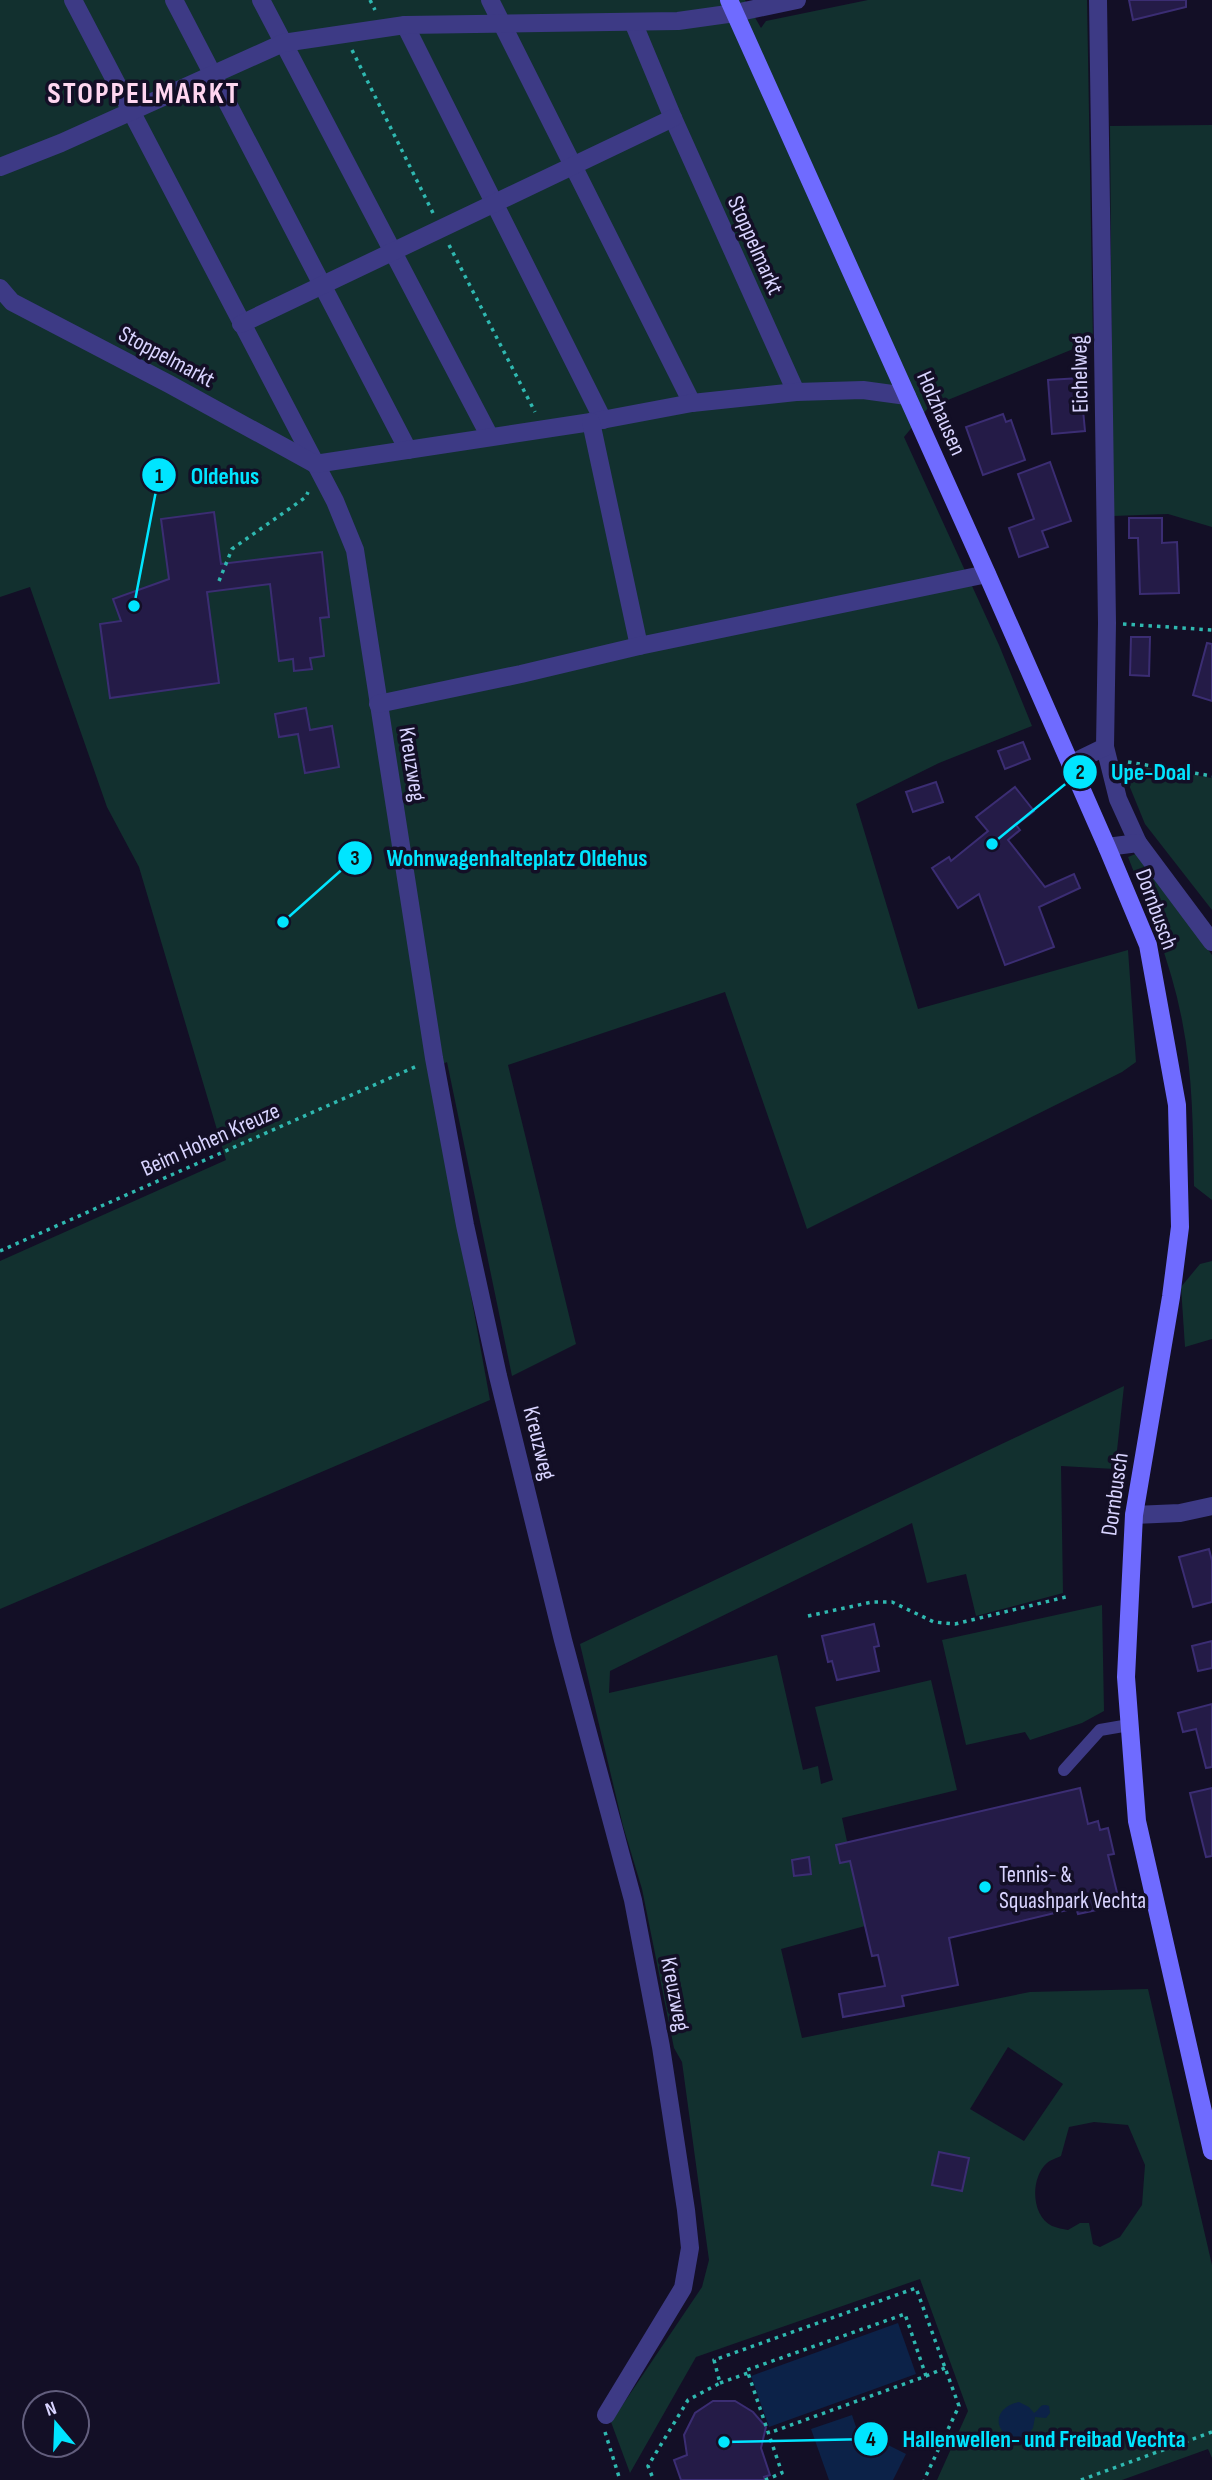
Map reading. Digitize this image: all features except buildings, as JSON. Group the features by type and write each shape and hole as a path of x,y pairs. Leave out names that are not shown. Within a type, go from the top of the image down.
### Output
{"street":[{"path":"73,0 315,464 597,421 692,403 796,392 863,390 907,396"},
{"path":"174,0 408,450"},
{"path":"261,0 490,437"},
{"path":"489,0 692,403"},
{"path":"0,167 61,143 283,43 405,25 678,21 732,7 797,0"},
{"name":"Eichelweg","path":"1098,0 1107,753 1118,799 1138,843 1212,942"},
{"name":"Holzhausen","path":"732,7 988,575 1107,847"},
{"name":"Stoppelmarkt","path":"633,22 796,392"},
{"path":"405,25 495,204 597,421 639,646"},
{"path":"241,324 673,118"},
{"name":"Stoppelmarkt","path":"0,288 12,302 315,464"},
{"name":"Kreuzweg","path":"315,464 335,500 355,550 434,1058 465,1225 498,1376 563,1640 633,1899 661,2048 686,2210 690,2248 683,2288 606,2415"},
{"path":"378,704 639,646 988,575"},
{"path":"1070,764 1107,753"},
{"path":"1107,847 1138,843"},
{"name":"Dornbusch","path":"1107,847 1148,945 1177,1105 1180,1227 1171,1297 1134,1515 1126,1677 1137,1821 1212,2151"},
{"path":"1134,1515 1180,1513 1212,1506"}],"lane":[{"path":"1064,1770 1100,1730 1129,1725"}],"path":[{"path":"219,581 232,549 306,496 315,464"},
{"path":"1107,623 1212,630"},
{"path":"1107,753 1212,776"},
{"name":"Beim Hohen Kreuze","path":"0,1251 434,1058"},
{"path":"808,1616 872,1602 892,1602 934,1622 955,1624 1070,1596"},
{"path":"720,2383 714,2360 916,2288 959,2406 924,2480"},
{"path":"765,2480 777,2478 782,2473 747,2370 905,2314 926,2376"},
{"path":"769,2433 946,2368"},
{"path":"652,2476 648,2466 688,2400 720,2383 748,2373"},
{"path":"606,2415 605,2433 620,2480"},
{"path":"1082,2480 1212,2432"}],"green space":[{"path":"0,0 745,0 761,28 766,21 868,0 1087,0 1093,341 928,408 904,437 999,645 1032,726 939,763 856,804 918,1009 1128,950 1136,1062 1122,1072 807,1229 725,992 508,1065 576,1344 512,1376 447,1062 430,1070 490,1400 0,1609 0,1261 226,1160 139,867 107,807 30,587 0,597"},
{"path":"1212,125 1212,527 1168,514 1113,516 1110,126"},
{"path":"1120,763 1212,778 1212,910 1145,824"},
{"path":"1138,853 1212,955 1212,1200 1194,1186 1192,1103 1186,1041 1166,957 1128,857"},
{"path":"1212,1261 1212,1339 1185,1347 1181,1287 1200,1264"},
{"path":"1124,1386 1115,1469 1061,1466 1063,1593 976,1616 966,1574 927,1583 912,1523 610,1671 609,1693 777,1655 803,1770 818,1766 821,1784 833,1780 815,1707 931,1680 957,1790 842,1818 865,1926 781,1949 802,2038 1030,1992 1148,1989 1212,2265 1212,2458 1208,2449 1122,2480 937,2480 968,2411 920,2279 696,2357 630,2473 611,2422 702,2287 709,2260 682,2062 674,2048 642,1889 623,1826 580,1644","holes":["1008,2047 1063,2084 1024,2141 970,2109","1094,2122 1128,2125 1145,2165 1142,2205 1120,2237 1100,2247 1093,2244 1089,2223 1080,2223 1068,2230 1052,2226 1045,2221 1035,2196 1041,2170 1048,2162 1061,2156 1069,2127"]},
{"path":"1102,1605 1104,1711 1082,1723 1030,1740 1025,1732 966,1745 942,1640"}],"water":[{"path":"898,2323 916,2374 769,2427 751,2376"},
{"path":"1019,2402 1034,2413 1041,2406 1049,2406 1050,2413 1046,2418 1035,2417 1033,2428 1027,2436 1016,2437 1002,2430 999,2418 1002,2411"},
{"path":"852,2415 865,2454 874,2438 906,2454 893,2480 829,2480 811,2429"}],"place":[{"name":"Oldehus","path":"134,606"},
{"name":"Upe-Doal","path":"992,844"},
{"name":"Wohnwagenhalteplatz Oldehus","path":"283,922"},
{"name":"Tennis- & Squashpark Vechta","path":"985,1887"},
{"name":"Hallenwellen- und Freibad Vechta","path":"724,2442"}],"district":[{"name":"STOPPELMARKT","path":"144,93"}]}
